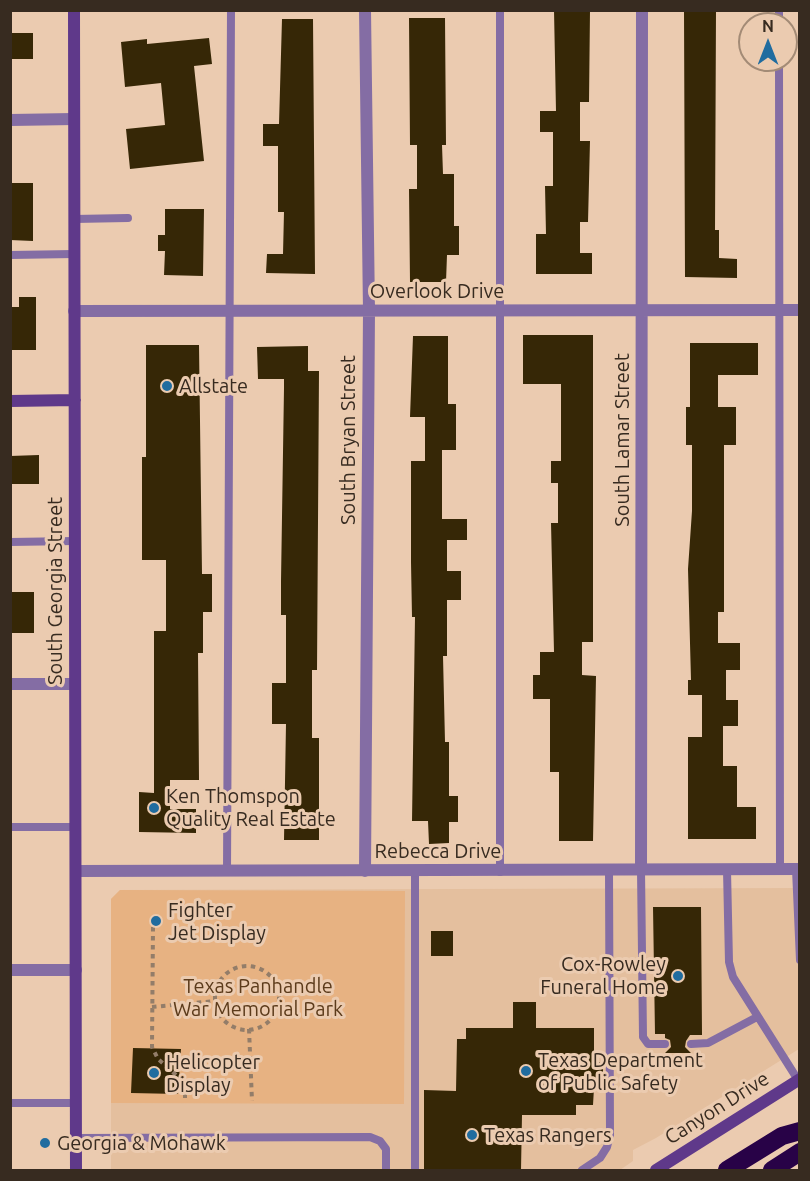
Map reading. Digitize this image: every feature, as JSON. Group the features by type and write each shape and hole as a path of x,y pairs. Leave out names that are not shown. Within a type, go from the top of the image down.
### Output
{"highway":[{"path":"726,1170 782,1136 800,1131"},
{"path":"772,1170 800,1152"}],"main road":[{"name":"South Georgia Street","path":"74,10 76,1170"},
{"path":"10,401 75,400"},
{"name":"Canyon Drive","path":"656,1170 799,1080"}],"street":[{"name":"South Bryan Street","path":"365,10 369,311 365,871"},
{"name":"South Lamar Street","path":"641,870 642,10"},
{"path":"10,120 74,119"},
{"name":"Overlook Drive","path":"74,311 800,310"},
{"path":"10,684 75,684"},
{"name":"Rebecca Drive","path":"76,871 500,872 798,869"},
{"path":"10,970 76,970"}],"lane":[{"path":"227,871 231,10"},
{"path":"500,10 500,872"},
{"path":"779,72 780,869"},
{"path":"74,219 128,218"},
{"path":"10,255 74,254"},
{"path":"10,542 75,541"},
{"path":"10,827 76,827"},
{"path":"798,869 800,960"},
{"path":"641,870 643,1037 648,1044 665,1044"},
{"path":"727,870 729,962 733,977 799,1080"},
{"path":"415,871 415,1170"},
{"path":"582,1170 600,1158 607,1147 610,1135 609,871"},
{"path":"691,1044 708,1042 757,1017"},
{"path":"10,1103 76,1102"},
{"path":"76,1138 370,1137 380,1141 386,1149 386,1170"}],"path":[{"path":"153,927 152,1047 158,1059 185,1083 185,1102"},
{"path":"257,967 266,972 278,989 277,1010 263,1025 249,1029 232,1026 224,1020 215,1001 220,981 236,968 257,967"},
{"path":"152,1007 215,1001"},
{"path":"249,1029 252,1101"}],"shaded area":[{"path":"799,888 799,1049 633,1150 633,1161 620,1170 111,1170 111,899 120,890"}],"green space":[{"name":"Texas Panhandle War Memorial Park","path":"120,890 405,891 404,1104 111,1103 111,899"}],"building":[{"path":"554,10 590,10 589,102 580,102 580,141 590,141 588,222 580,222 580,253 592,253 592,274 536,274 536,234 546,234 545,186 553,186 553,132 540,132 540,111 556,111"},
{"path":"684,10 716,10 715,230 719,230 719,258 737,259 737,278 685,277"},
{"path":"409,18 445,18 446,145 442,145 443,174 454,174 454,226 459,226 459,255 447,255 446,282 410,282 409,189 417,189 417,145 410,145"},
{"path":"282,19 313,19 315,274 266,273 267,254 283,254 284,212 278,212 278,146 263,146 263,124 279,124"},
{"path":"10,33 33,33 33,59 10,59"},
{"path":"209,38 212,64 194,66 204,161 130,169 126,129 165,125 161,83 125,87 121,42 147,39 147,44"},
{"path":"10,183 33,183 33,241 10,240"},
{"path":"165,209 204,209 203,276 164,275 165,251 158,251 158,235 165,235"},
{"path":"19,297 36,297 36,350 10,350 10,307 19,307"},
{"path":"523,335 593,335 593,642 582,642 582,675 596,676 593,841 559,841 559,772 550,772 550,699 533,699 533,675 540,675 540,652 554,652 551,523 558,523 558,483 551,483 551,461 561,461 561,384 523,384"},
{"path":"413,336 448,336 448,404 456,404 456,450 442,450 442,519 467,519 467,540 447,540 447,571 461,571 461,600 447,600 447,656 443,656 445,742 449,742 449,796 458,796 458,822 449,822 449,843 429,844 428,821 412,821 415,617 412,617 411,461 425,461 425,417 410,417"},
{"path":"690,343 758,343 758,375 718,375 718,407 736,407 736,445 724,445 724,612 718,612 718,643 740,643 740,670 726,670 726,700 738,700 738,726 723,726 723,766 737,766 737,807 756,807 756,839 688,839 688,737 702,737 702,695 688,695 688,680 691,680 688,569 692,511 692,445 686,445 686,407 690,407"},
{"path":"146,345 199,345 202,574 212,574 212,612 203,612 203,653 198,653 199,780 170,780 170,809 196,809 196,833 139,832 139,792 154,793 154,631 166,631 166,560 142,560 142,457 146,457"},
{"path":"308,346 308,371 319,371 317,670 312,670 312,738 319,738 319,840 284,840 286,724 272,724 272,683 286,683 286,615 281,615 284,379 258,379 257,347"},
{"path":"39,455 39,484 10,484 10,456"},
{"path":"10,592 34,592 34,633 10,633"},
{"path":"653,907 701,907 702,1035 690,1035 686,1041 685,1047 691,1053 665,1053 671,1047 670,1040 665,1038 665,1034 655,1034"},
{"path":"431,931 453,931 453,956 431,956"},
{"path":"513,1002 536,1002 536,1028 594,1028 594,1062 603,1062 603,1088 594,1088 593,1105 576,1105 576,1115 522,1115 521,1170 424,1170 424,1090 456,1091 457,1039 466,1039 466,1028 513,1028"},
{"path":"133,1048 181,1049 178,1094 131,1093"}],"place":[{"name":"Allstate","path":"167,386"},
{"name":"Ken Thomspon Quality Real Estate","path":"154,808"},
{"name":"Fighter Jet Display","path":"156,921"},
{"name":"Cox-Rowley Funeral Home","path":"678,976"},
{"name":"Texas Department of Public Safety","path":"526,1071"},
{"name":"Helicopter Display","path":"154,1073"},
{"name":"Texas Rangers","path":"472,1135"},
{"name":"Georgia & Mohawk","path":"45,1143"}]}
